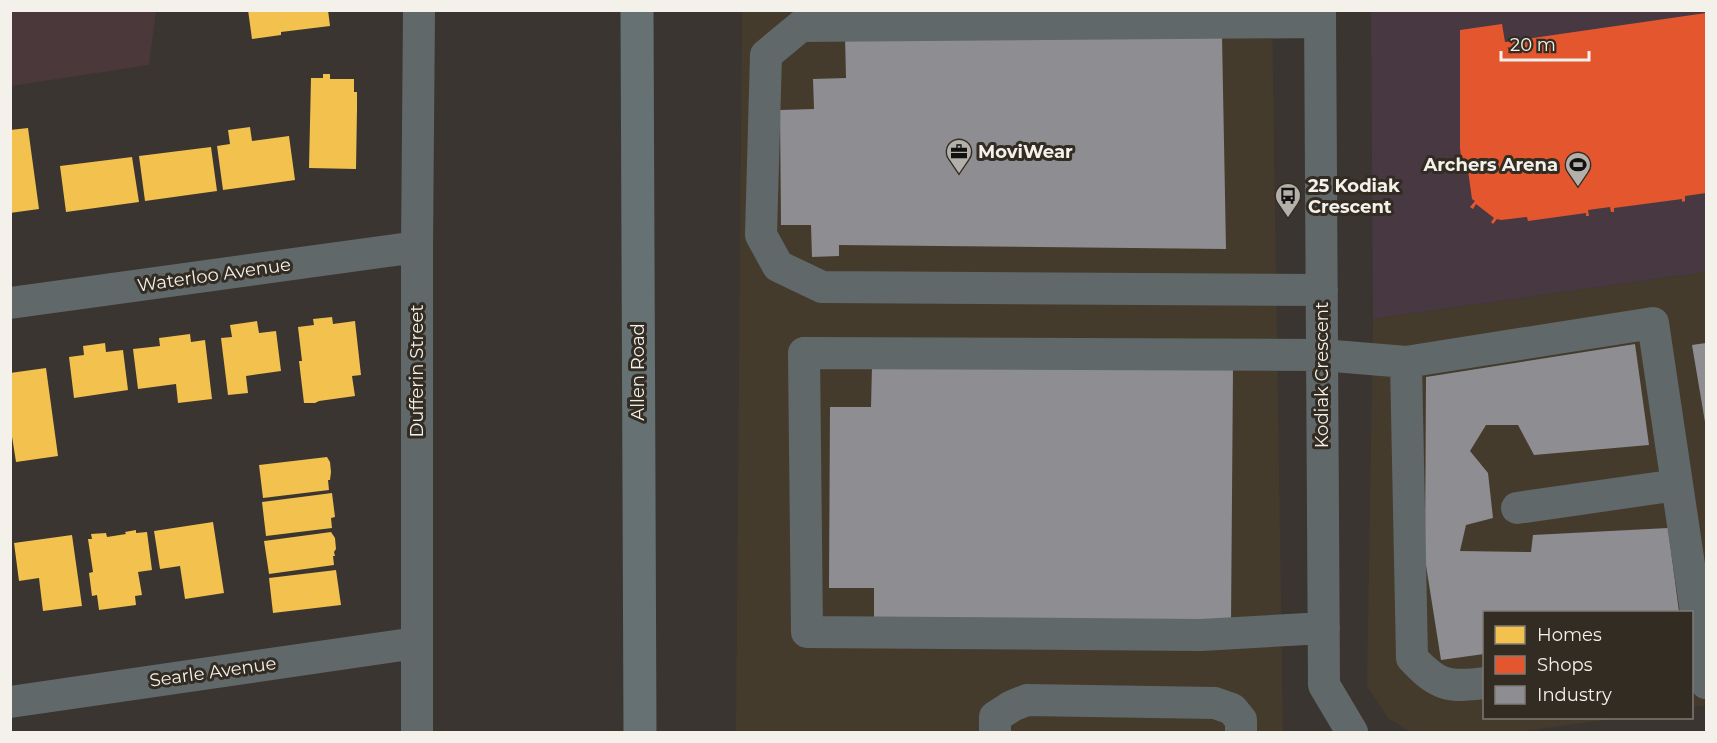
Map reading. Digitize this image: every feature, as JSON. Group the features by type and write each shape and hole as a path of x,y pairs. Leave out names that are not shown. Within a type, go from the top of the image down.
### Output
{"main road":[{"name":"Allen Road","path":"637,10 640,732"}],"street":[{"name":"Dufferin Street","path":"417,732 419,10"},
{"name":"Kodiak Crescent","path":"1320,16 1324,685 1352,732"},
{"path":"1320,16 801,26 766,55 761,235 778,266 822,287 1322,290"},
{"name":"Waterloo Avenue","path":"10,303 417,247"},
{"path":"1324,628 1201,635 807,632 804,353 1322,355 1406,362 1653,323 1677,485 1692,611"},
{"path":"1406,362 1412,658 1439,681 1458,687 1483,683"},
{"path":"1517,508 1677,485"},
{"path":"1693,619 1697,652 1707,683"},
{"name":"Searle Avenue","path":"10,702 416,643"},
{"path":"995,732 995,717 1027,699 1215,703 1232,709 1241,720 1241,732"}],"shaded area":[{"path":"11,10 156,11 149,65 11,86"},
{"path":"742,11 1272,11 1283,732 736,732"},
{"path":"1371,11 1706,11 1706,272 1373,319"},
{"path":"1706,272 1706,705 1693,707 1693,611 1483,611 1483,719 1613,719 1517,732 1411,732 1389,719 1367,686 1373,319"}],"building: Homes":[{"path":"248,10 328,10 330,26 281,32 281,35 252,39"},
{"path":"323,74 330,74 330,79 354,79 354,92 357,92 356,169 309,168 311,78 323,78"},
{"path":"250,127 252,141 289,136 295,180 223,190 217,146 230,144 228,130"},
{"path":"28,128 39,209 10,213 10,130"},
{"path":"211,147 217,191 145,201 139,156"},
{"path":"132,157 139,202 66,212 60,166"},
{"path":"332,317 333,324 355,321 361,375 352,376 355,396 304,403 298,327 314,325 313,319"},
{"path":"257,321 259,333 276,331 281,371 246,376 248,393 228,395 221,338 232,337 230,325"},
{"path":"190,334 191,342 205,340 212,399 178,403 176,384 138,389 133,349 160,346 159,338"},
{"path":"105,343 106,352 123,350 128,390 74,398 69,357 84,355 83,346"},
{"path":"46,368 58,456 16,462 10,424 10,373"},
{"path":"327,457 331,472 330,480 328,480 329,490 263,498 259,465"},
{"path":"332,493 335,517 331,518 332,528 266,536 262,502"},
{"path":"213,522 224,593 185,599 180,566 160,569 154,531"},
{"path":"136,530 136,533 147,532 152,570 138,572 142,595 135,596 136,605 99,610 97,595 92,596 89,573 93,572 88,539 92,539 91,534 106,533 107,537"},
{"path":"331,532 335,538 336,549 335,556 333,556 334,565 269,574 264,541"},
{"path":"72,535 82,606 43,611 39,578 19,581 14,543"},
{"path":"336,570 341,605 273,613 269,578"}],"building: Shops":[{"path":"1706,13 1706,193 1685,196 1685,201 1682,202 1682,199 1614,208 1614,212 1611,212 1610,207 1588,210 1589,216 1586,216 1586,213 1528,221 1527,217 1497,219 1493,224 1491,222 1494,218 1476,204 1473,209 1470,207 1475,201 1472,199 1467,163 1462,165 1460,148 1460,30 1502,24 1505,42"}],"building: Industry":[{"path":"845,36 1222,36 1226,249 839,245 839,256 812,257 811,225 781,225 780,110 814,109 813,79 846,78"},
{"path":"1706,343 1706,422 1705,422 1692,345"},
{"path":"1635,344 1649,445 1534,455 1518,425 1486,425 1470,451 1488,473 1493,518 1466,525 1460,551 1531,552 1533,535 1668,528 1679,611 1483,611 1483,654 1441,660 1425,559 1426,377"},
{"path":"872,366 1233,368 1231,624 874,622 874,588 829,588 830,407 871,407"}],"place":[{"name":"MoviWear","path":"959,175"},
{"name":"Archers Arena","path":"1578,188"},
{"name":"25 Kodiak Crescent","path":"1288,219"}]}
